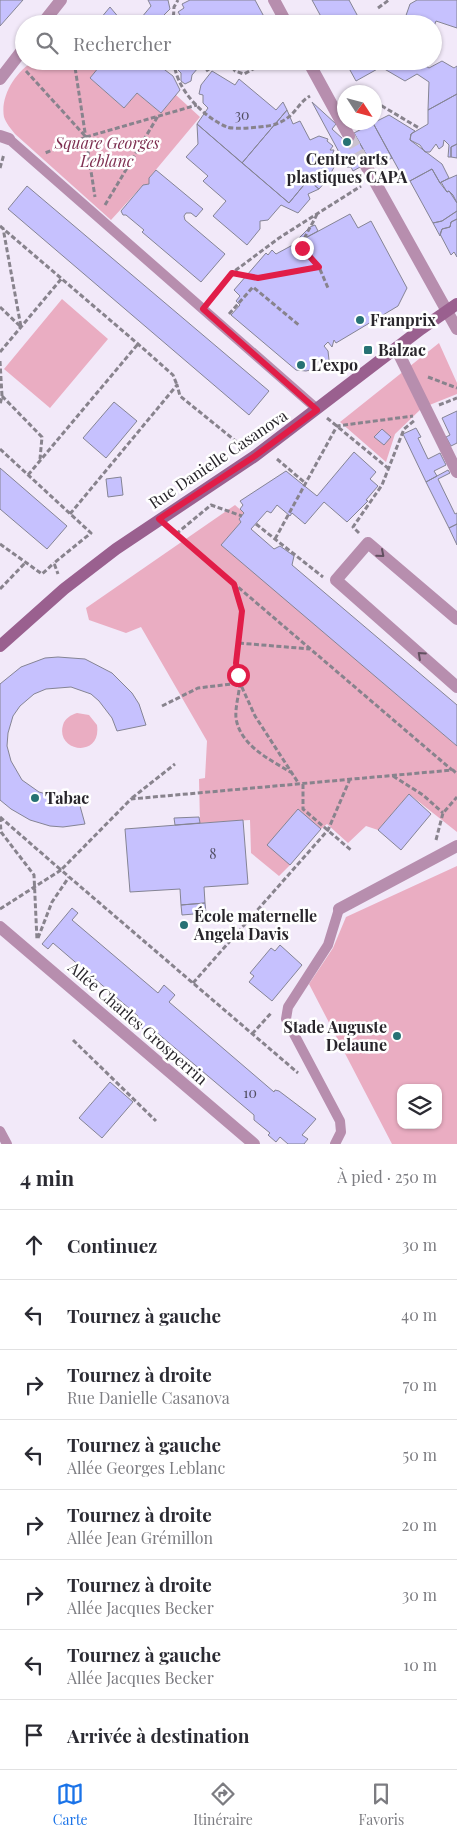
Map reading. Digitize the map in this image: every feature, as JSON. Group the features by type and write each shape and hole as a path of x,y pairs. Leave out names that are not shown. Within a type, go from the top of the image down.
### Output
{"main road":[{"name":"Rue Danielle Casanova","path":"0,646 64,589 159,519 260,452 452,307"}],"street":[{"path":"49,15 61,0"},
{"path":"274,0 282,15"},
{"path":"0,79 15,59"},
{"path":"313,70 349,136"},
{"path":"365,164 452,307 457,329"},
{"path":"396,348 457,472"},
{"path":"457,619 368,543 336,580 457,687"},
{"path":"340,909 457,846"},
{"name":"Allée Charles Grosperrin","path":"0,927 254,1144"}],"lane":[{"path":"4,137 31,158 317,410"},
{"path":"335,1144 342,1132 340,1121 286,1019 288,1007 328,945 340,909"},
{"path":"0,1130 7,1144"}],"path":[{"path":"174,15 174,7 178,0"},
{"path":"378,8 389,0"},
{"path":"25,70 86,137"},
{"path":"75,70 98,217"},
{"path":"174,70 186,91 204,113 228,128 274,125 290,118 308,97 324,90"},
{"path":"234,70 244,74 251,70"},
{"path":"31,158 86,137 197,105"},
{"path":"382,106 419,128"},
{"path":"98,217 158,116"},
{"path":"203,309 232,273 279,238 372,178"},
{"path":"317,214 312,226 304,234 302,248 319,267 328,288"},
{"path":"1,227 173,375 180,396 304,483"},
{"path":"1,227 21,327"},
{"path":"232,273 258,278 319,267"},
{"path":"0,352 62,278"},
{"path":"234,308 253,287 300,326"},
{"path":"0,307 21,327"},
{"path":"28,475 138,344"},
{"path":"0,361 2,396 0,405"},
{"path":"406,369 457,388"},
{"path":"70,514 177,384"},
{"path":"2,396 42,437 39,461"},
{"path":"427,410 457,398"},
{"path":"317,410 388,470"},
{"path":"337,426 421,414 404,429 382,485 353,526 368,543"},
{"path":"275,539 304,483 337,426"},
{"path":"0,449 90,533 42,574 0,544"},
{"path":"176,534 211,505 242,516"},
{"path":"159,519 457,774"},
{"path":"256,524 322,577 336,580"},
{"path":"0,589 26,562"},
{"path":"54,563 64,589"},
{"path":"234,584 242,611 236,663 240,683 255,716 301,784 303,809 352,851"},
{"path":"239,643 311,649"},
{"path":"162,706 198,688 240,683"},
{"path":"240,683 236,718 243,735 259,753 293,774"},
{"path":"0,909 61,870 131,799 176,764"},
{"path":"131,799 453,770"},
{"path":"393,776 423,795 443,813"},
{"path":"194,984 328,830 350,779"},
{"path":"431,860 443,813 457,798"},
{"path":"0,817 305,1079"},
{"path":"0,817 1,832 34,875 36,885 37,958"},
{"path":"37,940 52,902 69,877"},
{"path":"252,1034 281,1003 288,1007"},
{"path":"73,1040 156,1121"}],"green space":[{"name":"Square Georges Leblanc","path":"97,70 90,78 124,108 137,93 161,113 176,95 200,117 149,178 149,184 143,185 111,220 15,134 9,126 4,117 4,101 11,85 21,71"},
{"path":"62,299 108,339 50,408 4,369"},
{"path":"439,343 457,383 457,394 422,408 395,434 386,462 340,422"},
{"path":"235,505 244,513 239,519 241,522 222,545 457,746 457,832 409,794 378,830 366,826 348,843 327,824 321,829 298,809 290,865 279,876 251,853 250,820 200,823 199,779 205,778 207,741 141,627 126,633 89,620 86,608"},
{"path":"77,713 89,715 97,725 97,736 93,743 86,747 72,746 62,734 65,720"},
{"name":"Stade Auguste Delaune","path":"457,866 457,1144 392,1144 309,984 333,948 346,917"}],"building":[{"path":"0,0 23,0 0,26"},
{"path":"148,0 168,0 170,9 164,15 144,15 151,6"},
{"path":"190,0 255,0 263,15 180,15 178,12 184,8 182,4"},
{"path":"312,0 349,0 357,15 320,15"},
{"path":"417,0 457,0 457,28 442,23 442,15 406,15 410,4"},
{"path":"110,7 117,15 103,15"},
{"path":"442,61 454,68 457,66 457,94 428,110 429,82 417,74 405,81 386,70 442,70"},
{"path":"97,70 165,70 173,76 180,90 161,113 137,93 124,108 90,78"},
{"path":"178,70 196,70 192,75 191,81 185,84 181,81 181,73"},
{"path":"350,70 376,70 356,81"},
{"path":"212,71 235,85 239,79 276,110 283,102 287,110 242,163 197,124 208,108 203,103 203,95 199,94 201,85"},
{"path":"457,94 457,144 451,147 451,157 448,157 449,145 444,140 443,146 439,149 436,144 430,152 425,152 420,145 410,140 411,134 428,124 428,110"},
{"path":"312,102 336,124 332,129 343,139 354,133 371,163 369,162 353,171 351,167 347,167"},
{"path":"287,110 293,124 300,121 310,140 319,136 328,139 327,141 333,146 330,150 334,150 331,158 336,157 338,160 327,180 319,189 308,180 289,203 242,163"},
{"path":"389,115 415,131 411,134 410,140 442,164 449,178 440,183 432,169 406,183 377,130 382,130 382,118"},
{"path":"197,124 289,203 308,180 319,189 308,194 310,199 298,213 281,205 268,220 260,221 260,229 247,245 213,216 226,201 203,181 208,176 186,157 198,144"},
{"path":"360,130 377,130 392,158 378,165 376,161 371,163 354,133"},
{"path":"457,144 457,158 451,157 451,147"},
{"path":"432,169 440,183 447,192 449,191 453,195 457,203 457,211 442,221 433,223 410,181"},
{"path":"156,170 203,209 196,217 191,213 186,213 184,216 185,220 225,254 201,282 142,232 144,230 126,215 123,215 121,211 143,185 149,184 149,178"},
{"path":"457,175 457,203 441,182"},
{"path":"27,186 269,391 249,415 8,209"},
{"path":"457,211 457,219 451,222 450,227 442,229 440,236 433,223 442,221"},
{"path":"350,214 358,228 371,221 407,288 398,306 336,343 334,340 332,347 328,342 324,346 328,351 329,360 317,362 318,368 306,371 296,370 231,315 240,305 236,301 240,296 234,290 266,253 268,255 272,250 276,254"},
{"path":"457,219 457,257 454,252 451,255 440,234 442,229 450,227 451,222"},
{"path":"315,225 318,231 292,245 310,227"},
{"path":"114,402 137,421 106,458 83,438"},
{"path":"457,411 457,443 451,446 446,437 450,435 442,418"},
{"path":"416,428 421,437 418,438 428,459 440,453 446,465 434,471 437,476 426,482 403,434"},
{"path":"382,429 391,437 384,445 374,437"},
{"path":"354,452 376,472 370,479 378,486 366,500 368,501 347,522 324,502 305,524 292,513 290,516 277,505 271,513 267,511 251,529 274,549 280,546 294,556 292,565 457,705 457,746 221,545 241,522 239,519 244,513 240,509 243,505 240,501 286,471 317,496"},
{"path":"0,468 67,526 47,549 0,509"},
{"path":"448,470 450,473 438,479 455,514 457,513 457,524 449,528 426,482"},
{"path":"121,477 123,495 108,497 106,479"},
{"path":"457,524 457,545 449,528"},
{"path":"45,658 85,659 112,673 132,693 139,704 146,725 117,731 112,718 99,701 91,694 71,687 46,689 34,694 20,706 13,716 8,733 7,746 11,761 22,780 39,792 57,797 77,795 85,824 63,827 50,826 30,820 0,800 0,684 21,667"},
{"path":"409,794 431,814 401,850 378,830"},
{"path":"298,809 321,829 290,865 267,845"},
{"path":"199,817 200,823 175,825 174,818"},
{"path":"243,820 248,884 204,887 205,903 181,905 180,889 130,892 125,829"},
{"path":"205,903 206,913 182,915 181,905"},
{"path":"72,908 78,913 72,920 158,993 164,985 175,995 169,1002 274,1092 275,1090 279,1091 316,1119 302,1135 308,1139 304,1144 288,1144 280,1137 276,1142 268,1135 270,1133 254,1120 254,1115 149,1026 145,1031 134,1021 138,1016 53,943 48,949 42,944"},
{"path":"280,945 302,965 272,1001 249,982 254,976 250,973 271,948 275,951"},
{"path":"110,1082 133,1102 102,1138 79,1118"}],"tunnel":[{"path":"349,136 365,164"}],"place":[{"name":"Centre arts plastiques CAPA","path":"347,142"},
{"name":"Franprix","path":"360,320"},
{"name":"Balzac","path":"368,350"},
{"name":"L'expo","path":"301,365"},
{"name":"Tabac","path":"35,798"},
{"name":"École maternelle Angela Davis","path":"184,925"},
{"name":"Stade Auguste Delaune","path":"397,1036"}],"route":[{"path":"238,675 236,663 242,611 234,584 159,519 255,456 317,410 203,309 232,273 258,278 319,267 302,248"}]}
